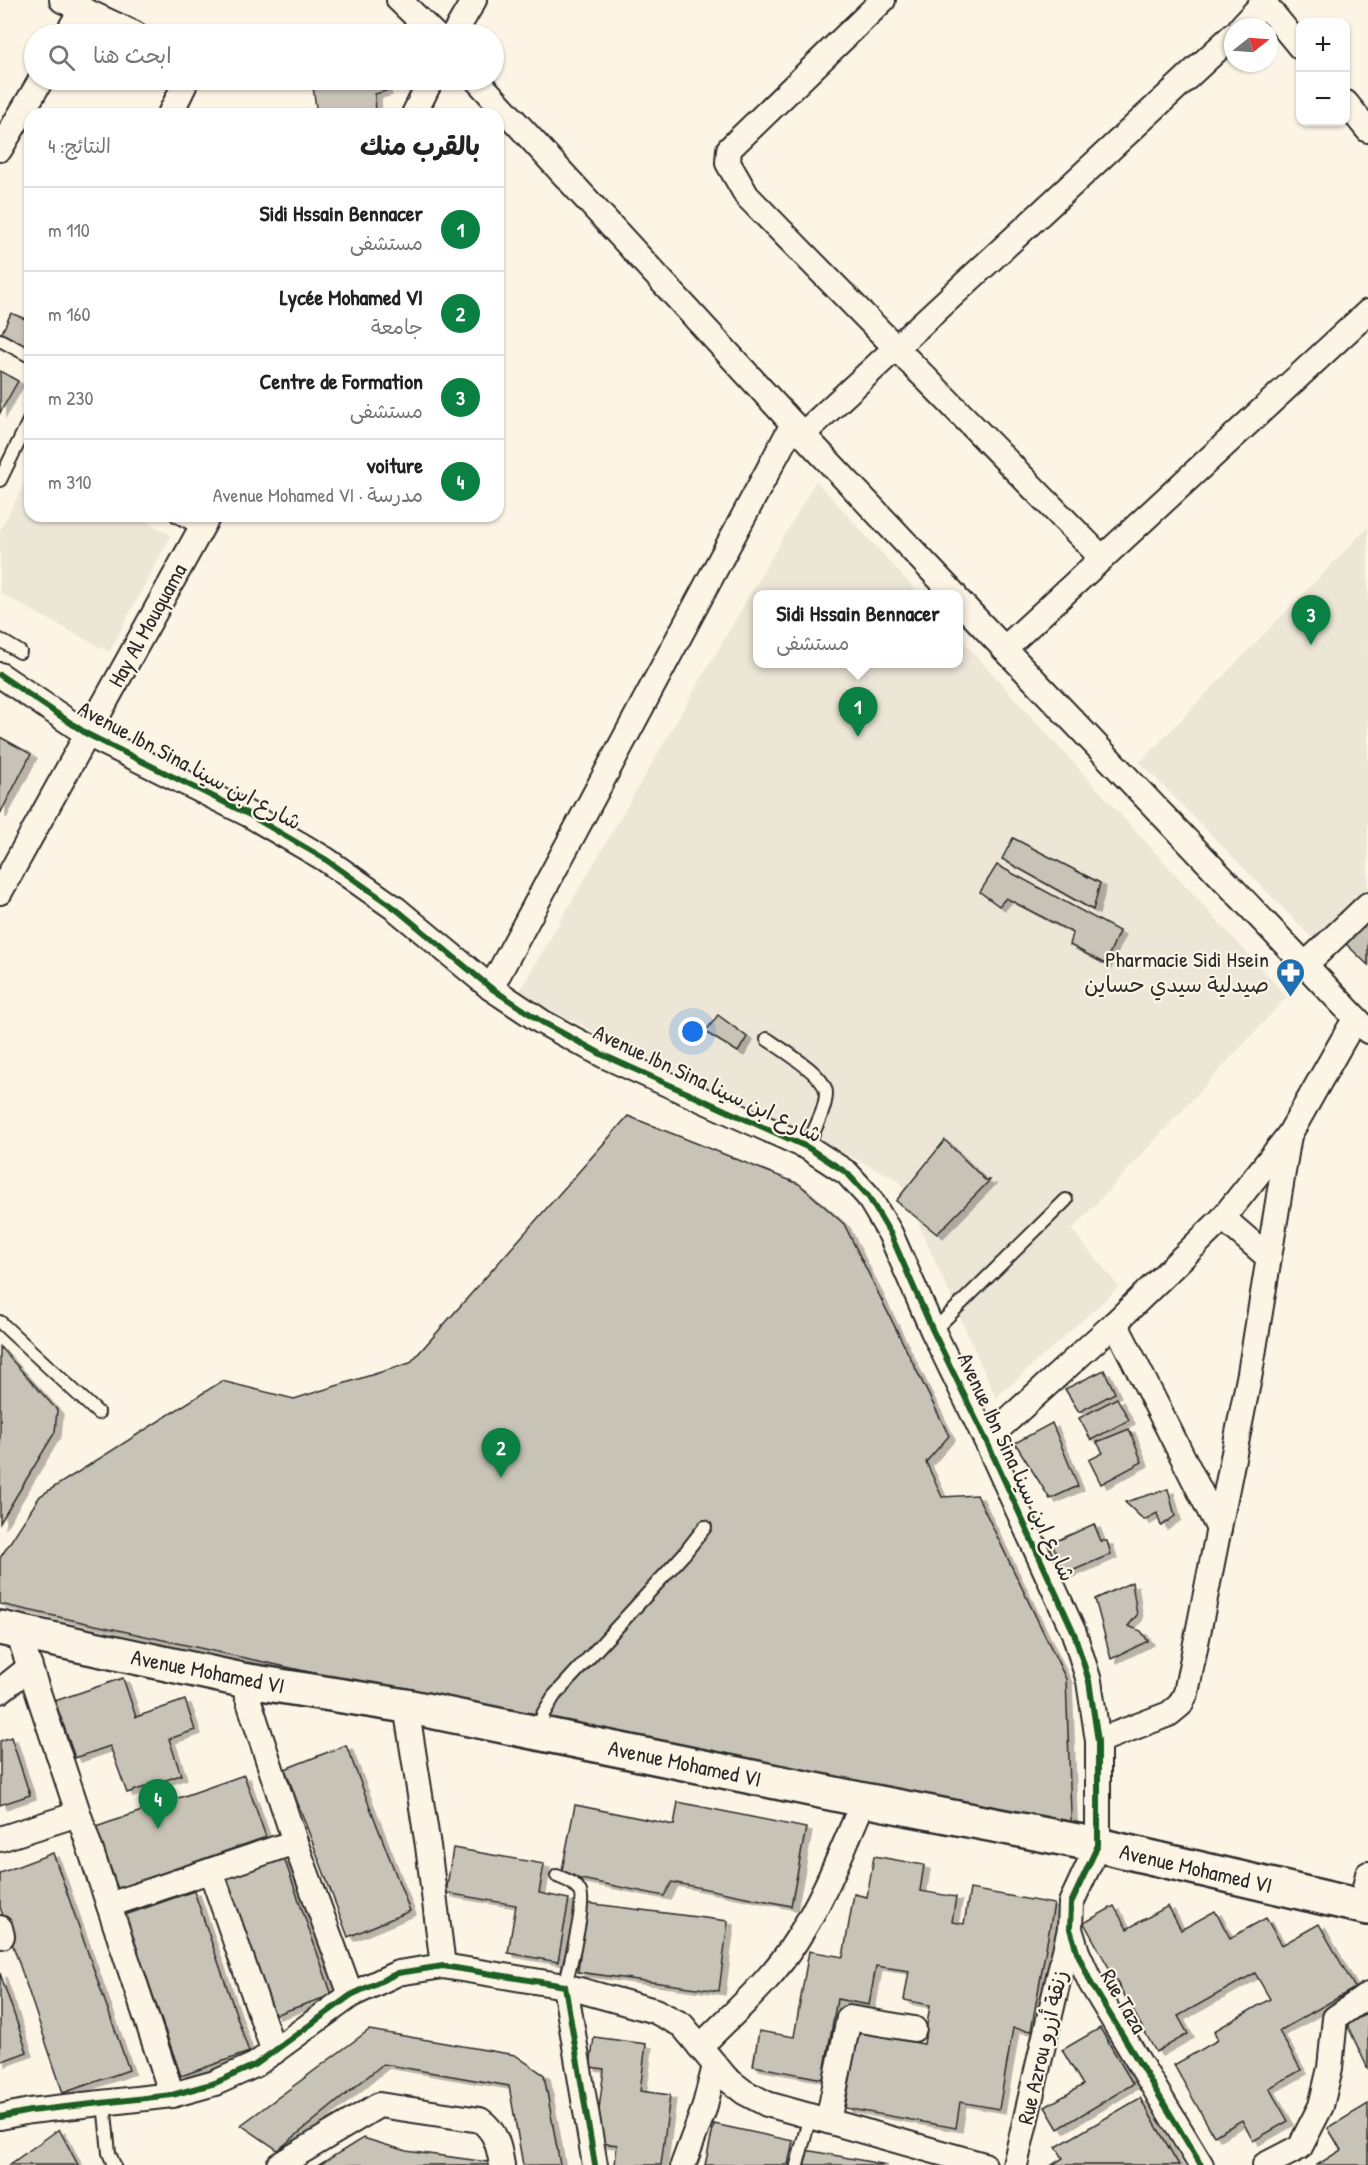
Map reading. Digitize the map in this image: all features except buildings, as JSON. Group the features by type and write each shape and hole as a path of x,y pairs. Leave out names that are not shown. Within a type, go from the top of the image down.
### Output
{"main road":[{"name":"Avenue Mohamed VI","path":"9,1630 242,1680 406,1706 864,1800 1098,1845 1364,1907"}],"street":[{"path":"399,0 424,24"},
{"path":"460,24 474,0"},
{"path":"883,0 729,149 728,163 747,196 1102,558"},
{"path":"1249,18 1265,1 1296,42"},
{"path":"69,24 72,5 113,24"},
{"path":"491,988 798,429 896,347 1224,43"},
{"path":"24,108 35,90"},
{"path":"173,108 182,90"},
{"path":"417,108 426,90"},
{"path":"486,90 503,108"},
{"path":"1350,108 1368,130"},
{"path":"0,149 24,109"},
{"path":"504,109 798,429 950,590"},
{"path":"1004,649 1368,312"},
{"name":"Hay Al Mouquama","path":"0,892 205,522"},
{"path":"963,605 1361,1025 1289,1135 1223,1218 1116,1323 986,1440"},
{"name":"Avenue Ibn Sina شارع ابن سينا","path":"0,675 87,734 248,814 325,859 396,909 491,988 542,1022 603,1055 807,1147 847,1173 868,1196 890,1233 1074,1633 1089,1681 1098,1741 1098,1845"},
{"path":"1304,966 1368,905"},
{"path":"1098,1741 1169,1714 1180,1705 1186,1693 1250,1373 1289,1135"},
{"path":"1223,1218 1268,1257"},
{"path":"1116,1323 1219,1529"},
{"path":"9,1630 30,1667 172,2095"},
{"path":"0,1691 30,1667"},
{"path":"242,1680 295,1842 351,1995"},
{"path":"406,1706 428,1846 443,1966"},
{"path":"700,2047 764,1981 795,1942 818,1901 864,1800"},
{"path":"0,1839 78,1814"},
{"path":"109,1905 295,1842"},
{"name":"Rue Taza","path":"1098,1845 1071,1903 1070,1929 1077,1952 1092,1983 1201,2165"},
{"path":"211,1871 274,2052"},
{"path":"1364,1907 1368,1874"},
{"name":"Rue Azrou زنقة أزرو","path":"1014,2165 1070,1929"},
{"path":"0,2117 30,2111 172,2095 231,2076 255,2065 351,1995 399,1973 443,1966 565,1986 655,2011 682,2025 726,2078 744,2092 767,2104 984,2165"},
{"path":"565,1986 595,2165"},
{"path":"1265,2165 1300,2147 1321,2106 1330,2068 1335,2018 1368,1995"},
{"path":"819,2119 849,2018 914,2029"},
{"path":"683,2165 704,2109 715,2066"},
{"path":"279,2165 379,2105 480,2120 490,2127 499,2148 502,2165"}],"lane":[{"path":"0,340 24,353"},
{"path":"0,480 24,440"},
{"path":"0,640 20,652"},
{"path":"767,1039 794,1057 820,1079 826,1090 824,1103 807,1147"},
{"path":"933,1330 1066,1200"},
{"path":"0,1322 98,1413"},
{"path":"538,1733 543,1714 554,1696 684,1554 705,1527"},
{"path":"557,1876 573,1882 581,1894 581,1909 565,1986"},
{"path":"104,2103 109,2153 114,2165"},
{"path":"796,2165 819,2119"}],"shaded area":[{"path":"816,481 915,590 753,590 753,668 963,668 963,641 1287,997 1072,1230 1119,1287 996,1398 899,1180 518,994"},
{"path":"24,485 24,522 147,522 171,535 109,652 0,593 0,530"},
{"path":"1368,527 1368,889 1314,940 1140,762"}],"cycle path":[{"path":"0,675 87,734 248,814 325,859 396,909 491,988 542,1022 603,1055 807,1147 847,1173 868,1196 890,1233 933,1331 986,1440 1074,1633 1089,1681 1098,1741 1098,1845 1071,1903 1070,1929 1077,1952 1091,1983 1201,2165"},
{"path":"0,2117 30,2111 172,2095 215,2083 255,2065 351,1995 398,1973 443,1966 565,1986 595,2165"}],"place":[{"name":"Centre de Formation","path":"1311,645"},
{"name":"Sidi Hssain Bennacer","path":"858,737"},
{"name":"Pharmacie Sidi Hsein صيدلية سيدي حساين","path":"1290,998"},
{"name":"Lycée Mohamed VI","path":"501,1478"},
{"name":"voiture","path":"158,1829"}]}
